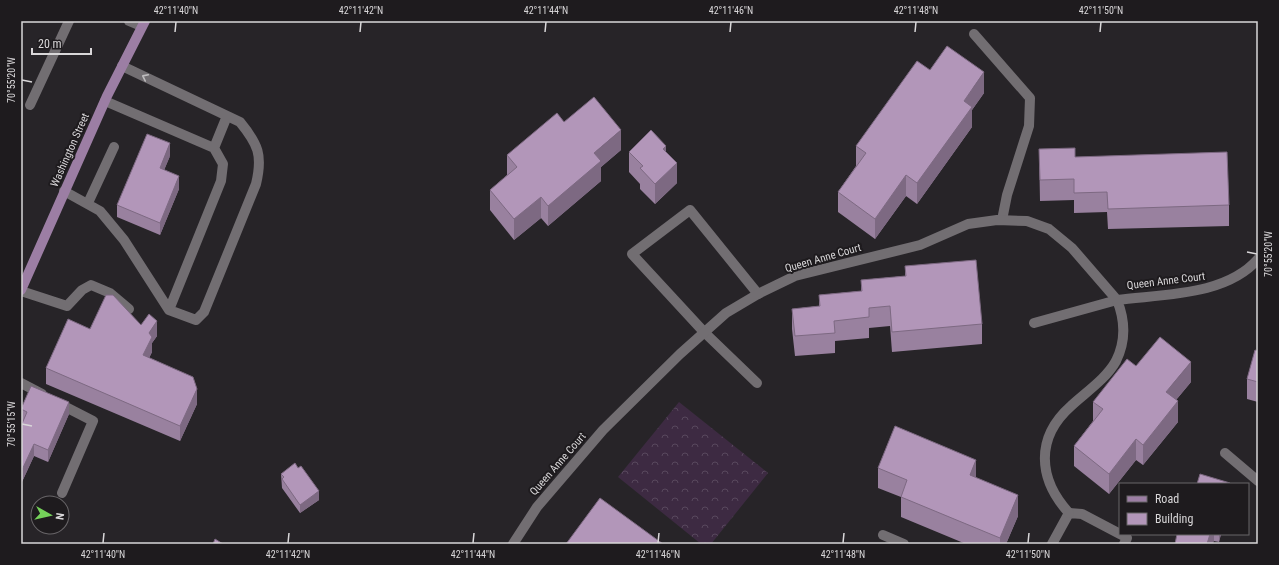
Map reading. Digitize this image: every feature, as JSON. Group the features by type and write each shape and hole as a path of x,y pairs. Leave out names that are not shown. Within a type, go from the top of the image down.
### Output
{"main road":[{"name":"Washington Street","path":"21,291 105,101 143,24"}],"street":[{"path":"30,105 69,21"},
{"path":"129,21 143,24"},
{"path":"974,34 1030,98 1029,126 1007,195 1002,220"},
{"path":"64,191 100,211 124,240 169,310 196,320 204,312 256,184 260,168 259,153 252,137 240,122 122,66"},
{"path":"105,101 143,116 214,148 223,164 221,181 169,310"},
{"path":"214,148 228,116"},
{"path":"88,203 114,147"},
{"path":"757,383 704,332 632,254 690,210 758,294"},
{"name":"Queen Anne Court","path":"513,544 537,507 603,430 704,332 726,313 758,294 795,276 920,244 968,224 1002,220 1027,221 1049,229 1072,248 1116,300 1122,315 1124,340 1115,362 1100,381 1069,407 1055,427 1045,446 1044,467 1050,488 1069,513"},
{"name":"Queen Anne Court","path":"1116,300 1211,288 1231,281 1258,259"},
{"path":"21,291 67,306 82,290 91,286 110,293 129,309"},
{"path":"1034,323 1116,300"},
{"path":"21,383 93,421 62,493"},
{"path":"1225,453 1258,481"},
{"path":"1052,544 1069,513 1082,514 1119,533"},
{"path":"883,535 904,544"},
{"path":"1122,535 1127,538 1124,544"}],"green space":[{"path":"679,402 768,473 711,544 701,544 618,477"}],"building":[{"path":"947,46 984,72 964,101 972,107 917,183 906,175 875,219 838,192 866,153 856,146 917,61 930,70"},
{"path":"594,97 621,130 594,153 601,161 548,206 541,197 514,219 490,190 517,167 507,155 557,113 564,122"},
{"path":"651,130 666,146 663,149 677,163 655,184 640,168 643,166 629,152"},
{"path":"147,134 170,143 160,168 179,176 160,223 117,205"},
{"path":"1075,148 1075,157 1227,152 1229,205 1108,209 1107,192 1074,193 1074,179 1040,180 1039,149"},
{"path":"976,260 982,324 892,332 890,306 869,308 869,317 834,321 835,333 795,336 792,309 820,306 819,295 862,291 861,280 906,276 905,266"},
{"path":"106,295 113,295 141,325 149,314 157,321 149,333 152,337 143,355 193,377 197,389 180,426 46,368 68,319 90,329"},
{"path":"1160,337 1191,362 1166,392 1178,401 1143,445 1136,439 1109,474 1074,446 1103,409 1093,402 1127,359 1136,366"},
{"path":"1255,350 1258,351 1258,382 1247,379"},
{"path":"31,386 69,402 48,450 34,444 21,472 21,426 27,412 21,409"},
{"path":"895,426 976,460 970,475 1018,495 1000,538 901,497 907,480 878,468"},
{"path":"295,463 298,468 301,466 319,491 300,505 282,479 284,477 281,474"},
{"path":"1200,474 1230,483 1197,483"},
{"path":"600,498 663,544 566,544"},
{"path":"1177,535 1210,535 1207,544 1175,544"},
{"path":"215,539 223,544 213,544"}]}
